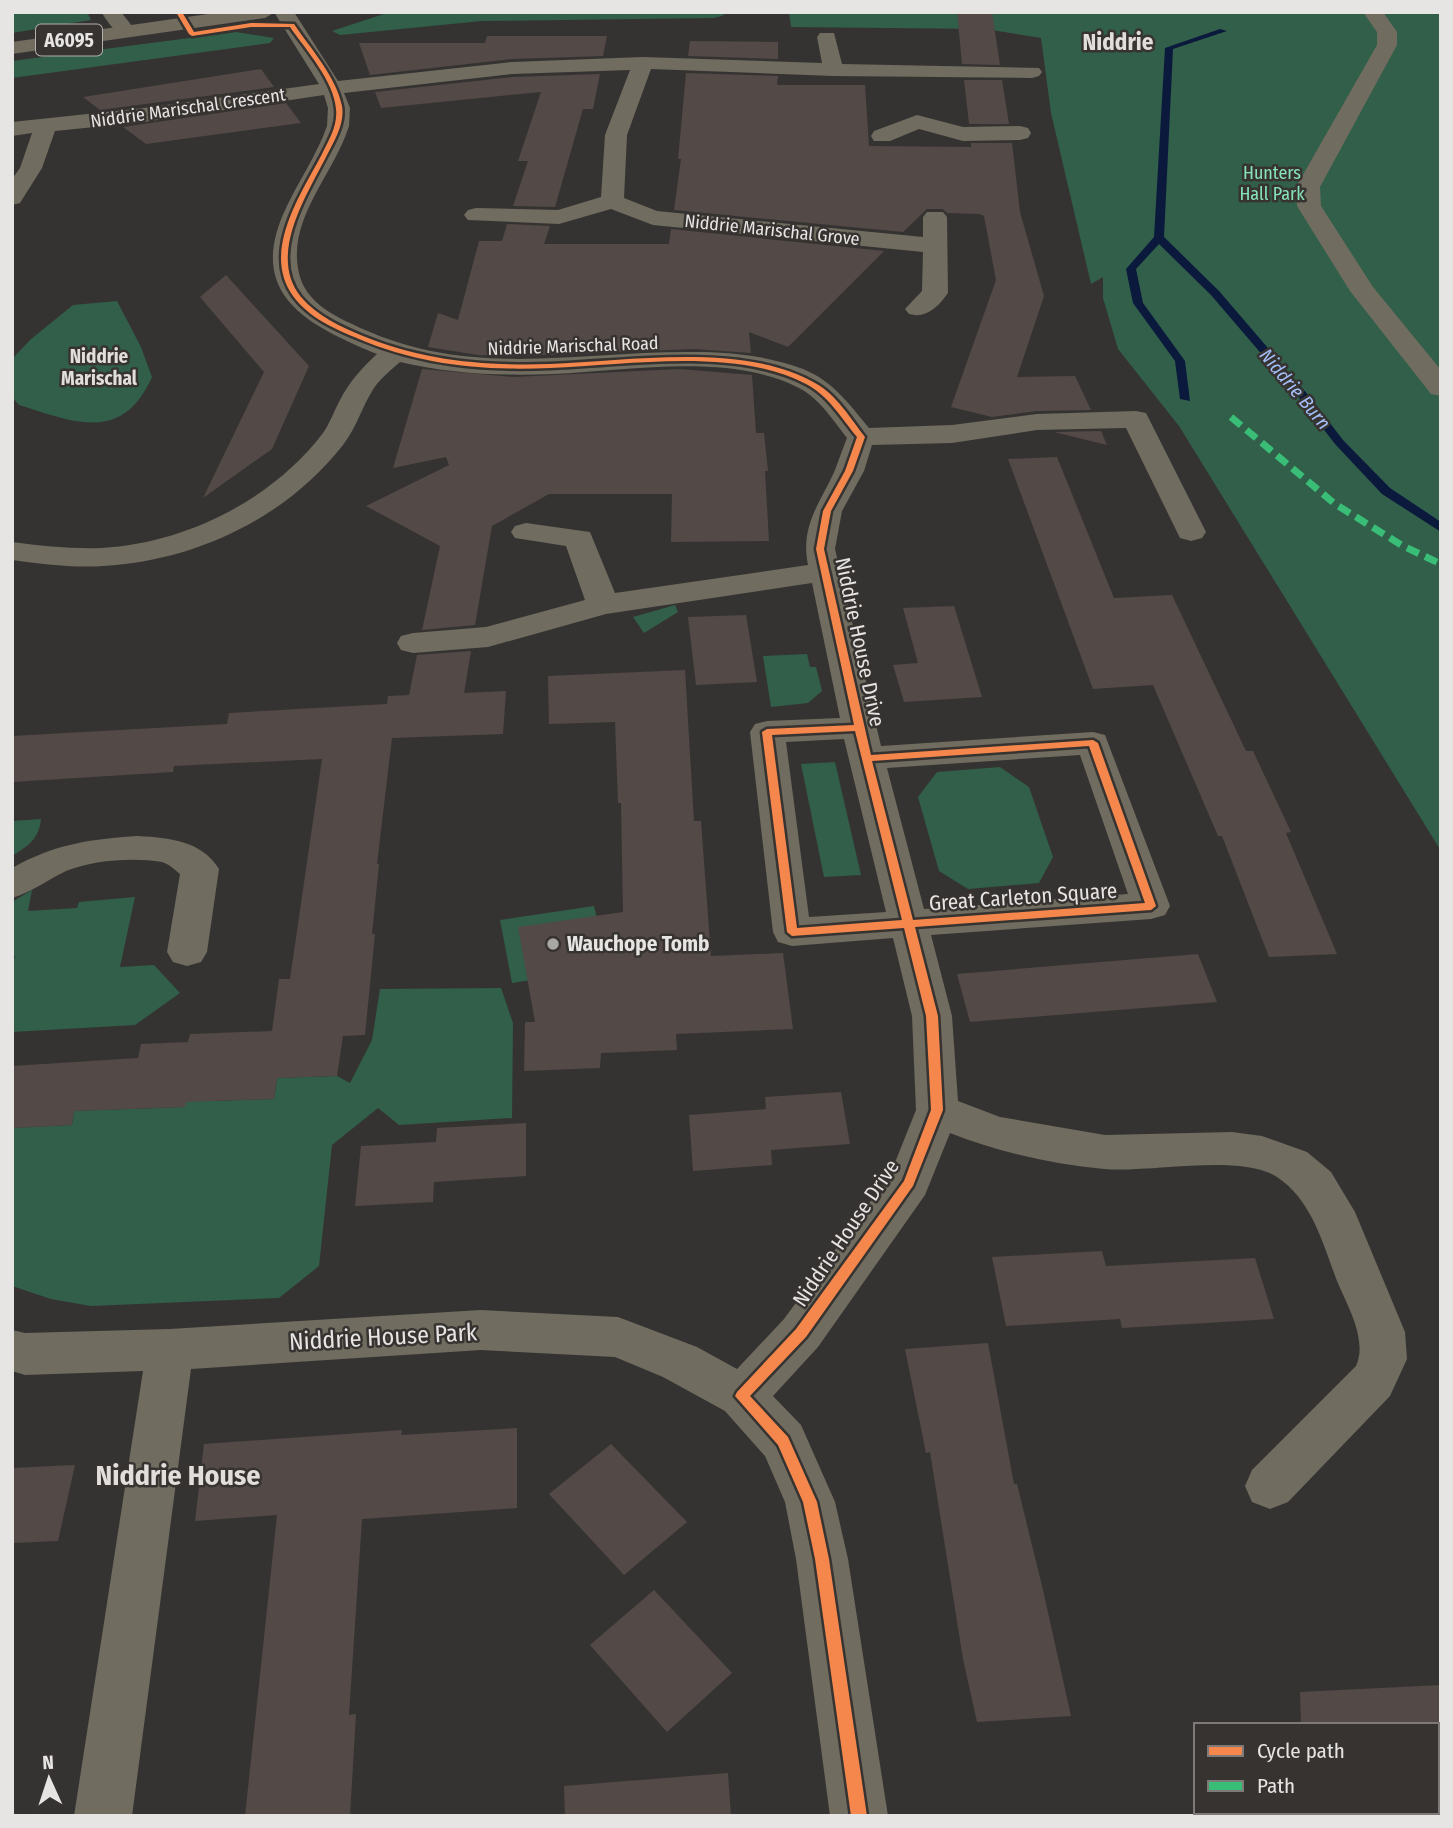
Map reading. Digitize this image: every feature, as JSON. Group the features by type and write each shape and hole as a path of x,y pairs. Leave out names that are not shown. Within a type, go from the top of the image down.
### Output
{"main road":[{"name":"A6095","path":"12,48 265,12"}],"street":[{"path":"111,12 126,32"},
{"name":"Niddrie Marischal Road","path":"284,12 332,88 339,106 339,120 333,139 289,230 283,251 283,268 293,290 306,307 336,327 394,354 432,361 481,367 727,360 769,366 814,384 861,437"},
{"path":"1373,12 1387,32 1387,45 1308,187 1309,206 1363,291 1441,388"},
{"path":"827,37 833,70"},
{"path":"332,88 513,68 643,63 833,70 1032,72"},
{"path":"476,215 559,217 612,201 616,135 643,63"},
{"path":"906,71 917,122"},
{"name":"Niddrie Marischal Crescent","path":"12,129 144,116 332,88"},
{"path":"882,136 917,122 963,134 1020,133"},
{"path":"12,198 31,168 45,127"},
{"name":"Niddrie Marischal Grove","path":"612,201 653,218 935,246"},
{"path":"918,309 935,293 935,217"},
{"path":"12,551 79,558 121,557 162,550 199,539 238,519 308,466 334,438 349,415 360,388 394,354"},
{"path":"861,437 952,434 1037,422 1136,419 1191,532"},
{"name":"Niddrie House Drive","path":"742,1396 801,1333 909,1183 937,1110 932,1016 863,743 820,548 827,511 849,471 861,437"},
{"path":"526,532 579,538 603,605"},
{"name":"Niddrie House Drive","path":"413,643 488,637 603,605 729,583 824,572"},
{"name":"Great Carleton Square","path":"767,732 863,743 1093,743 1151,906 792,932 767,732"},
{"path":"12,885 53,862 86,852 138,848 174,851 200,870 187,952"},
{"path":"937,1110 995,1133 1105,1152 1232,1149 1262,1153 1292,1164 1315,1184 1334,1212 1381,1332 1383,1359 1373,1381 1270,1486"},
{"name":"Niddrie House Park","path":"12,1350 25,1354 170,1350 481,1330 618,1337 680,1362 742,1396"},
{"path":"103,1816 170,1350"},
{"path":"742,1396 783,1441 810,1502 822,1559 859,1816"}],"green space":[{"path":"87,12 91,20 12,33 12,14"},
{"path":"390,12 718,12 725,15 714,18 482,21 340,35 332,31"},
{"name":"Hunters Hall Park","path":"789,12 1441,14 1441,851 1179,426 1118,349 1103,298 1103,277 1091,284 1051,113 1041,38 986,29 791,27"},
{"path":"236,32 274,38 270,43 12,78 12,61"},
{"path":"117,301 141,347 152,377 140,398 126,412 111,420 95,422 59,417 19,405 12,397 12,359 30,340 73,305"},
{"path":"675,605 678,612 644,633 633,617"},
{"path":"807,654 810,667 816,667 822,691 808,703 771,707 763,656"},
{"path":"835,762 861,875 824,877 801,764"},
{"path":"1000,767 1029,787 1053,857 1039,883 968,889 939,871 918,797 937,772"},
{"path":"41,819 38,832 32,841 12,856 12,821"},
{"path":"32,890 28,911 77,908 79,902 135,897 120,967 154,965 180,993 135,1025 12,1032 12,960 15,958 12,948 12,902"},
{"path":"594,906 608,968 512,983 500,920"},
{"path":"501,988 513,1023 512,1118 399,1125 378,1108 332,1145 319,1266 279,1298 91,1306 51,1299 12,1286 12,1128 72,1125 74,1111 184,1107 189,1090 215,1101 274,1099 277,1078 337,1076 350,1083 372,1040 380,989"}],"building":[{"path":"957,12 992,12 1000,65 962,64"},
{"path":"487,36 607,36 603,56 512,59 370,75 359,43 485,43"},
{"path":"690,41 778,42 778,59 688,56"},
{"path":"261,69 274,87 100,110 83,97"},
{"path":"686,73 778,76 777,85 865,85 869,146 971,147 971,143 1012,143 1020,212 1044,296 1017,377 1075,376 1091,410 1037,411 992,417 951,407 996,280 984,216 980,214 947,213 943,209 927,209 903,232 674,210 681,159 678,159"},
{"path":"600,74 593,109 583,109 555,207 513,206 528,161 518,161 541,92 381,108 375,92 512,77"},
{"path":"964,80 1002,80 1009,124 969,124"},
{"path":"286,103 301,123 146,144 123,127"},
{"path":"507,224 550,226 544,244 669,244 671,229 884,251 788,347 749,332 751,353 694,349 519,356 478,355 428,347 438,313 458,320 479,241 502,241"},
{"path":"226,275 309,366 272,449 203,498 264,372 200,297"},
{"path":"422,369 514,377 679,369 752,375 756,433 764,433 768,471 765,471 769,541 671,542 672,494 549,494 492,526 475,625 422,630 440,546 366,506 449,465 446,457 393,468"},
{"path":"1101,431 1107,445 1054,432"},
{"path":"1057,457 1114,598 1172,595 1246,751 1253,751 1291,832 1286,833 1337,954 1269,957 1222,836 1218,836 1153,685 1093,689 1008,459"},
{"path":"954,606 982,697 904,702 893,665 918,663 903,608"},
{"path":"746,615 757,682 696,685 688,617"},
{"path":"471,651 464,693 506,691 503,734 392,738 377,864 372,934 375,934 365,1035 343,1036 337,1076 277,1078 274,1099 186,1102 185,1107 74,1111 72,1125 12,1128 12,1066 138,1058 141,1044 188,1042 190,1034 272,1031 279,979 290,979 322,759 174,766 173,772 12,782 12,736 227,724 229,713 387,704 388,696 409,695 417,655"},
{"path":"685,670 694,821 701,821 711,956 783,953 793,1029 676,1034 677,1050 601,1053 600,1068 524,1071 525,1022 535,1022 518,927 623,912 621,803 618,803 615,722 549,724 548,676"},
{"path":"1198,954 1217,1002 970,1022 957,974"},
{"path":"841,1092 850,1144 771,1150 772,1165 693,1171 689,1115 766,1109 765,1097"},
{"path":"526,1123 526,1176 434,1182 433,1202 355,1206 361,1146 436,1142 437,1128"},
{"path":"1102,1251 1106,1266 1255,1258 1274,1319 1122,1328 1120,1319 1006,1326 992,1257"},
{"path":"988,1343 1014,1484 1017,1484 1071,1716 977,1722 963,1659 930,1452 926,1453 905,1349"},
{"path":"517,1428 517,1508 362,1519 349,1715 356,1714 350,1816 245,1816 277,1515 195,1521 204,1444 402,1430 401,1435"},
{"path":"611,1444 687,1522 624,1575 549,1494"},
{"path":"75,1465 58,1541 12,1543 12,1468"},
{"path":"654,1590 732,1673 667,1732 590,1645"},
{"path":"1441,1685 1441,1725 1301,1723 1300,1692"},
{"path":"728,1773 731,1816 565,1816 564,1786"}],"waterway":[{"name":"Niddrie Burn","path":"1159,238 1169,48 1223,31"},
{"name":"Niddrie Burn","path":"1159,238 1215,293 1339,442 1386,491 1441,528"},
{"name":"Niddrie Burn","path":"1159,238 1131,269 1138,303 1180,361 1186,399"}],"marked path":[{"path":"1231,417 1335,504 1403,546 1441,564"}],"cycle path":[{"path":"179,12 192,34 251,25 292,25 337,97 338,125 293,219 285,255 286,272 292,289 302,303 322,319 386,348 427,359 468,365 509,367 678,360 729,361 762,366 795,376 817,387 861,437 849,471 827,511 820,549 859,728 932,1016 937,1110 909,1183 801,1333 742,1396 783,1441 810,1502 822,1559 859,1816"},
{"path":"859,728 767,732 792,932 1151,906 1093,743 867,758"}],"place":[{"name":"Wauchope Tomb","path":"553,944"}],"district":[{"name":"Niddrie","path":"1118,42"},
{"name":"Niddrie Marischal","path":"99,367"},
{"name":"Niddrie House","path":"178,1475"}]}
